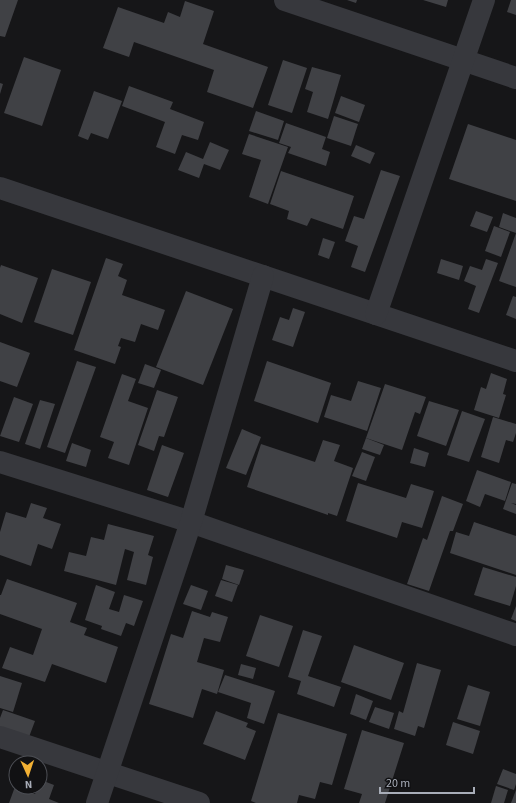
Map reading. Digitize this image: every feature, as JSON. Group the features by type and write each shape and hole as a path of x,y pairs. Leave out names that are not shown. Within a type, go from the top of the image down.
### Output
{"street":[{"path":"285,0 516,78"},
{"path":"376,314 484,0"},
{"path":"0,188 516,361"},
{"path":"97,803 191,522 264,276"},
{"path":"0,462 191,522 516,635"},
{"path":"0,737 199,803"}],"building":[{"path":"0,0 18,0 5,37 0,36"},
{"path":"347,0 357,0 356,3"},
{"path":"423,0 448,0 446,7"},
{"path":"511,0 516,0 516,15 507,12"},
{"path":"185,1 214,11 203,44 268,67 253,108 207,92 214,70 134,42 129,57 103,48 118,7 164,23 168,12 180,17"},
{"path":"24,57 61,70 42,126 4,113"},
{"path":"283,60 307,68 292,113 268,105"},
{"path":"312,67 341,75 328,119 307,112 313,92 305,89"},
{"path":"0,83 3,84 0,94"},
{"path":"129,86 173,102 170,109 204,122 198,140 182,135 175,154 156,147 165,122 122,106"},
{"path":"94,91 122,101 108,139 91,133 88,140 78,136"},
{"path":"341,96 365,105 359,122 335,113"},
{"path":"256,111 284,121 278,140 249,131"},
{"path":"334,116 358,124 351,146 327,138"},
{"path":"286,123 326,137 322,149 330,152 326,166 288,153 291,147 279,143"},
{"path":"468,124 516,140 516,201 449,179"},
{"path":"249,134 288,147 268,204 249,197 261,160 242,154"},
{"path":"210,142 229,150 220,170 204,164 199,178 178,170 186,152 203,159"},
{"path":"356,145 375,153 370,164 351,156"},
{"path":"381,170 400,176 365,272 351,267 358,246 345,241 354,216 364,219"},
{"path":"281,171 354,196 343,229 311,218 307,226 287,219 289,211 270,204"},
{"path":"476,211 493,217 487,232 470,226"},
{"path":"503,213 516,218 516,233 499,227"},
{"path":"494,226 510,232 501,257 485,251"},
{"path":"516,233 516,287 499,281"},
{"path":"323,238 335,242 329,259 318,255"},
{"path":"106,258 123,264 118,276 127,280 122,295 165,310 158,330 141,324 135,342 121,338 118,346 121,347 115,364 74,350"},
{"path":"441,259 463,266 459,280 437,273"},
{"path":"486,259 498,263 479,313 468,309 476,286 464,281 470,266 482,270"},
{"path":"1,265 38,278 22,323 0,314"},
{"path":"52,269 91,282 73,335 34,322"},
{"path":"186,291 233,309 203,385 156,367"},
{"path":"513,296 516,297 516,319 506,315"},
{"path":"293,308 305,312 293,347 272,340 280,317 289,320"},
{"path":"0,342 30,353 17,387 0,381"},
{"path":"77,361 96,367 65,453 47,447"},
{"path":"267,361 331,383 318,423 254,401"},
{"path":"145,364 161,370 154,388 138,383"},
{"path":"491,373 507,379 503,394 506,395 499,418 474,410 481,387 486,389"},
{"path":"122,374 136,379 128,401 148,408 129,465 108,458 114,442 100,437"},
{"path":"358,381 381,388 367,431 324,417 331,395 351,401"},
{"path":"385,384 426,397 420,414 415,412 402,450 366,438"},
{"path":"157,390 178,397 164,437 159,436 154,451 138,445"},
{"path":"14,397 33,404 19,442 0,436"},
{"path":"40,400 55,404 40,449 25,444"},
{"path":"429,401 459,410 446,446 417,436"},
{"path":"462,411 485,419 469,462 447,455"},
{"path":"493,417 516,424 516,433 513,442 506,440 499,463 481,457"},
{"path":"242,429 261,437 246,475 226,468"},
{"path":"366,438 384,445 380,455 362,449"},
{"path":"323,440 340,445 334,461 353,468 337,516 328,513 328,515 247,487 261,444 315,462"},
{"path":"72,443 91,450 86,467 66,461"},
{"path":"162,445 184,453 168,497 147,490"},
{"path":"414,448 429,453 425,467 410,463"},
{"path":"362,452 375,457 366,481 352,476"},
{"path":"477,470 511,482 505,501 485,494 480,507 466,501"},
{"path":"358,483 406,498 411,484 434,491 422,528 402,522 397,538 346,521"},
{"path":"512,483 516,484 516,504 511,503 516,505 516,514 503,509"},
{"path":"442,496 463,504 453,531 450,531 429,591 407,584 423,538 427,540"},
{"path":"31,503 47,508 43,518 61,524 52,549 38,544 31,566 0,555 0,532 6,512 26,518"},
{"path":"474,522 516,536 516,575 450,553 456,532 469,536"},
{"path":"108,524 154,536 148,555 153,557 146,585 127,580 134,552 125,549 116,585 64,571 69,552 86,556 91,537 104,540"},
{"path":"226,565 244,570 239,585 222,579"},
{"path":"483,567 516,577 516,586 510,606 474,595"},
{"path":"7,579 77,603 70,622 87,628 84,635 118,647 106,683 52,664 45,682 2,668 10,647 33,655 42,629 0,614 0,595"},
{"path":"221,580 238,585 232,602 215,596"},
{"path":"96,585 115,592 109,609 119,612 124,595 143,601 134,626 126,623 121,636 101,629 102,626 85,620"},
{"path":"191,585 208,591 201,610 183,604"},
{"path":"516,606 516,621 511,619"},
{"path":"192,611 210,617 212,612 228,617 220,642 204,638 197,662 224,670 217,694 202,689 193,718 149,704 171,634 183,638"},
{"path":"260,615 293,626 279,667 246,656"},
{"path":"303,630 322,636 308,676 341,687 334,707 297,694 301,681 288,677"},
{"path":"354,645 404,663 391,700 341,682"},
{"path":"417,663 441,670 424,728 418,726 415,736 394,729 399,711 403,713"},
{"path":"241,664 256,668 253,679 238,675"},
{"path":"225,675 275,691 264,724 247,718 251,703 218,692"},
{"path":"0,676 22,683 13,712 0,708"},
{"path":"468,685 490,692 480,726 457,719"},
{"path":"356,694 373,701 366,720 350,714"},
{"path":"375,707 394,713 389,729 369,722"},
{"path":"3,710 35,721 29,737 0,727 0,718"},
{"path":"216,711 248,723 246,727 256,731 245,760 203,744"},
{"path":"278,713 347,734 332,785 320,782 315,799 299,795 297,803 256,803 251,801"},
{"path":"453,722 480,731 473,754 446,745"},
{"path":"362,730 404,743 385,803 359,803 362,794 344,789"},
{"path":"503,769 516,774 516,784 514,790 497,784"},
{"path":"48,783 54,785 49,799 59,803 9,803 12,795 48,795"},
{"path":"496,786 508,790 504,803 491,803"},
{"path":"516,790 516,803 511,803"}]}
